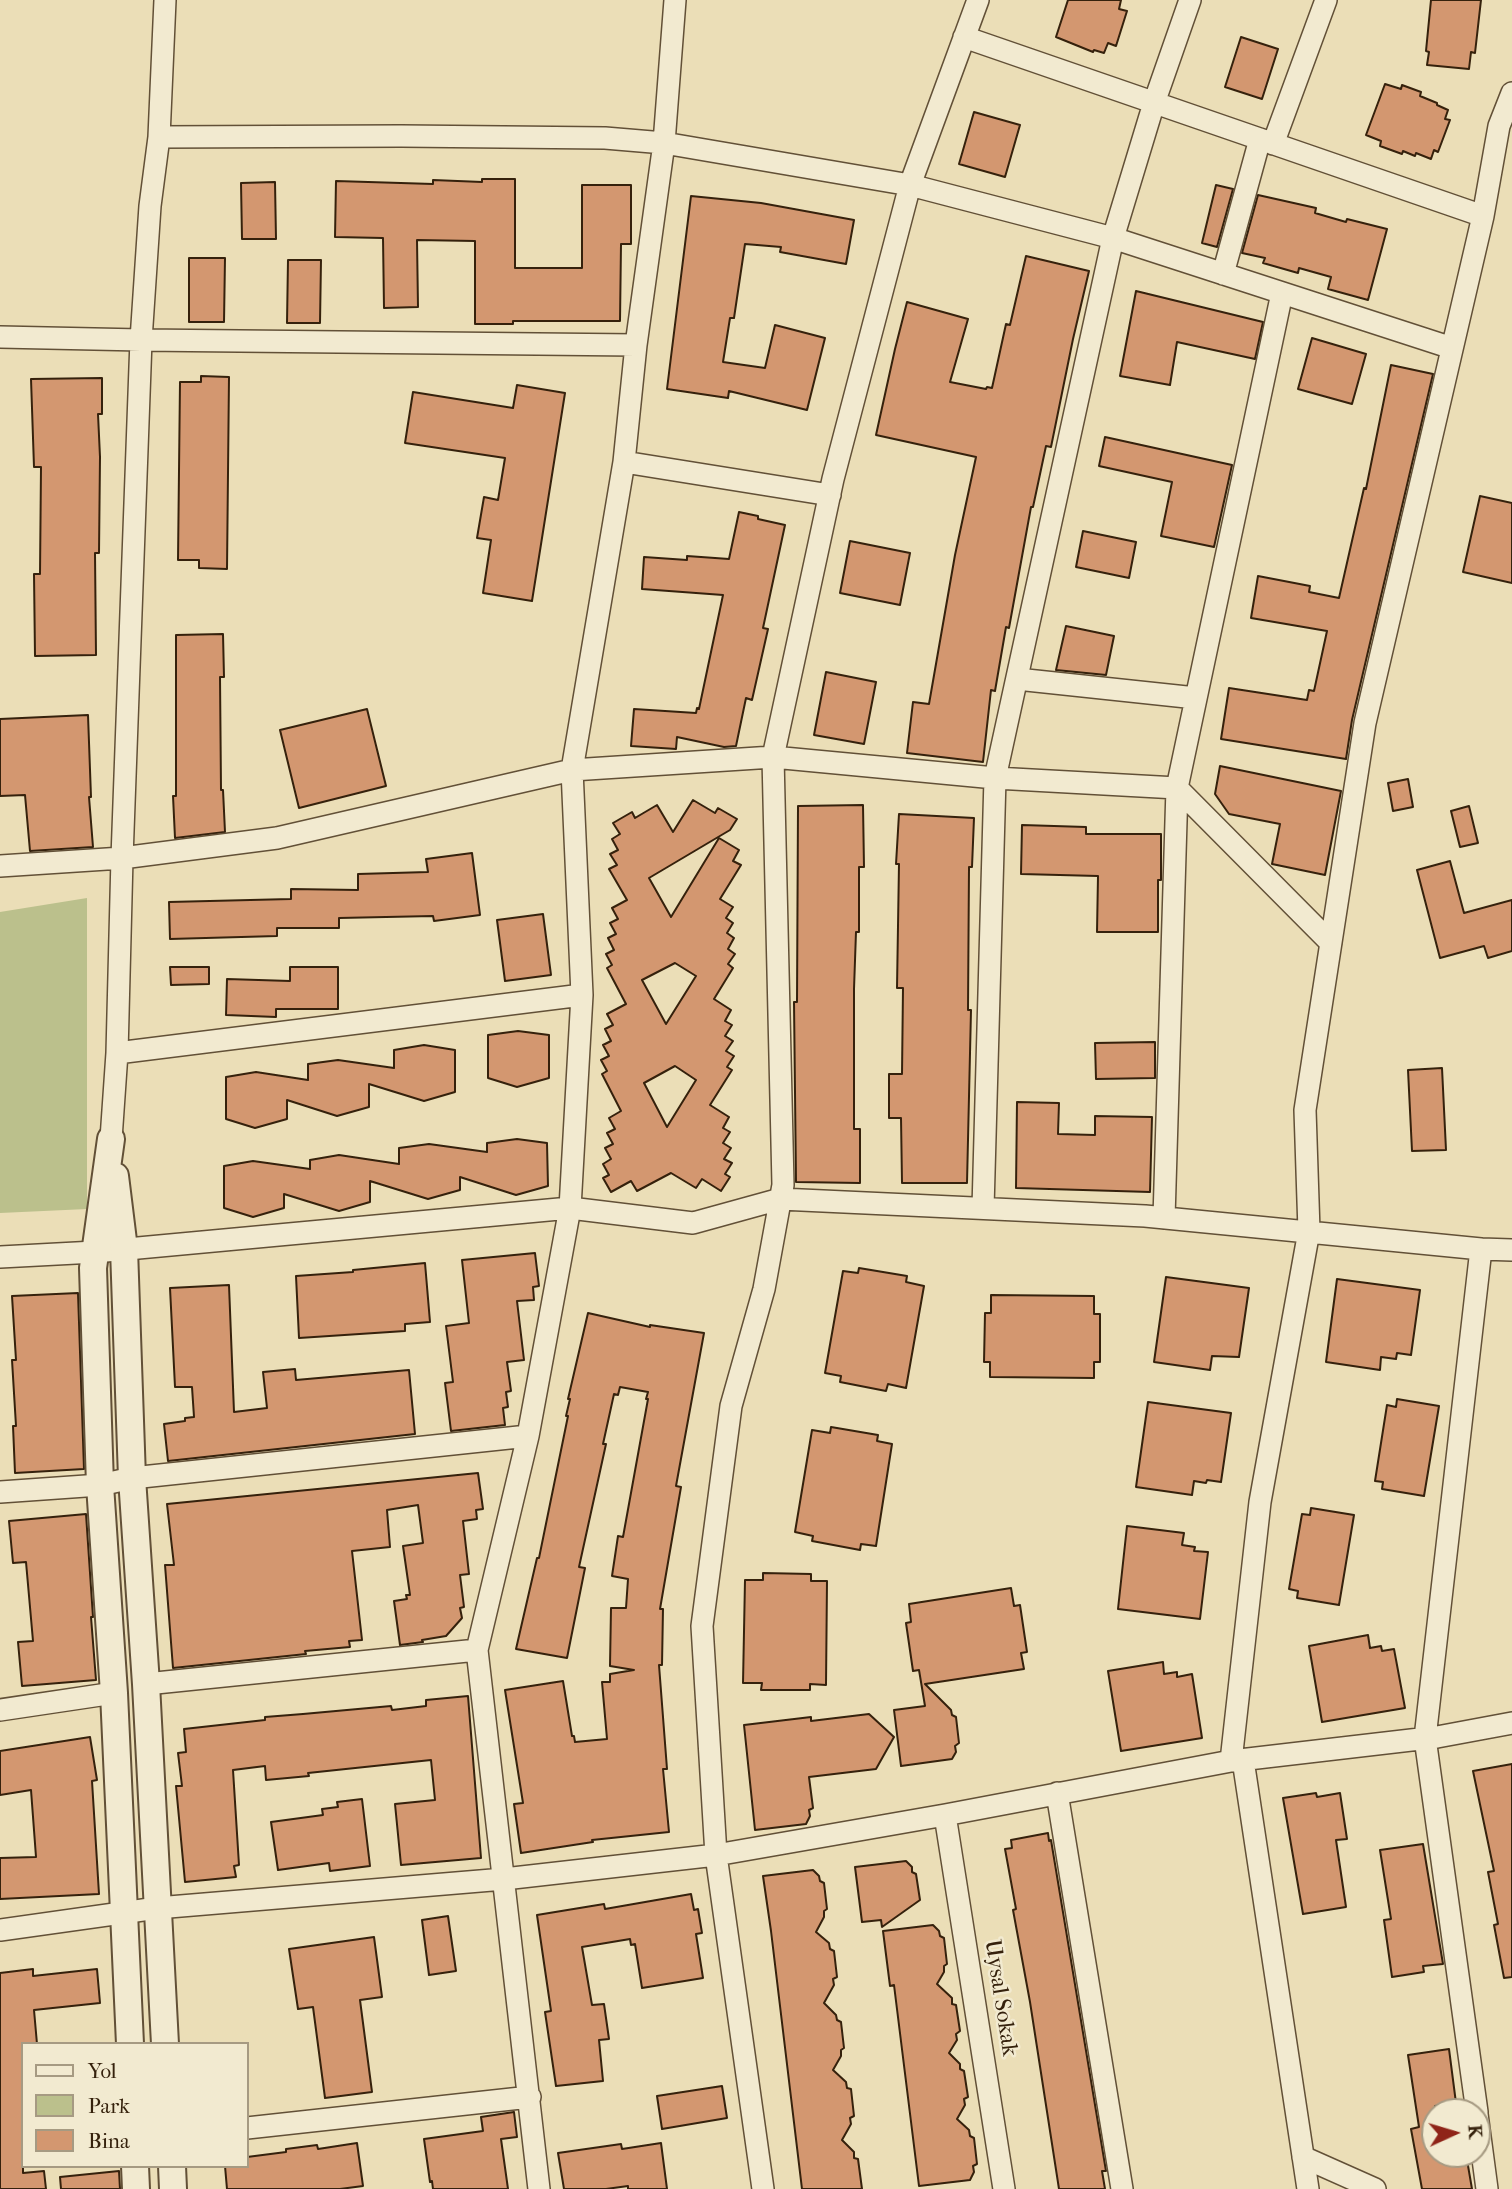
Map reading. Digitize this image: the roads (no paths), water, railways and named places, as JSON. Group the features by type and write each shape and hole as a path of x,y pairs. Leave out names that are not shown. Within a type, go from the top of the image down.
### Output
{"street":[{"path":"130,2042 114,1693 100,1485 93,1268 111,1139 117,1053 141,341 150,206 159,137 165,0"},
{"path":"540,2189 477,1650 528,1436 570,1208 582,995 572,770 624,462 636,345 664,143 675,0"},
{"path":"763,2189 716,1855 702,1626 731,1406 764,1289 783,1185 773,757 830,495 910,185 978,0"},
{"path":"983,1208 995,778 1113,238 1154,103 1190,0"},
{"path":"1223,274 1266,141 1326,0"},
{"path":"964,37 1483,216"},
{"path":"1308,2189 1237,1760 1260,1502 1309,1231 1305,1110 1365,723 1483,216 1499,126 1512,93"},
{"path":"159,137 605,138 664,143 910,185 1113,238 1452,348"},
{"path":"1164,1218 1177,788 1282,293"},
{"path":"0,337 141,341 636,345"},
{"path":"624,462 830,495"},
{"path":"1017,679 1196,698"},
{"path":"0,866 122,858 277,838 572,770 773,757 995,778 1177,788 1331,943"},
{"path":"117,1053 582,995"},
{"path":"111,1139 124,1249 132,1478 166,2042"},
{"path":"0,1257 95,1252 570,1208 692,1223 780,1199 1164,1218 1512,1250"},
{"path":"1475,2098 1425,1738 1481,1249"},
{"path":"0,1492 100,1485 132,1478 528,1436"},
{"path":"146,1684 477,1650"},
{"path":"0,1710 114,1693"},
{"path":"0,1930 157,1908 504,1879 716,1855 1237,1760 1425,1738 1512,1723"},
{"path":"1058,1793 1122,2189"},
{"name":"Uysal Sokak","path":"945,1815 1003,2189"},
{"path":"248,2129 530,2096"},
{"path":"1303,2157 1375,2189"},
{"path":"135,2168 136,2189"},
{"path":"173,2168 173,2189"},
{"path":"1484,2168 1487,2189"}]}
